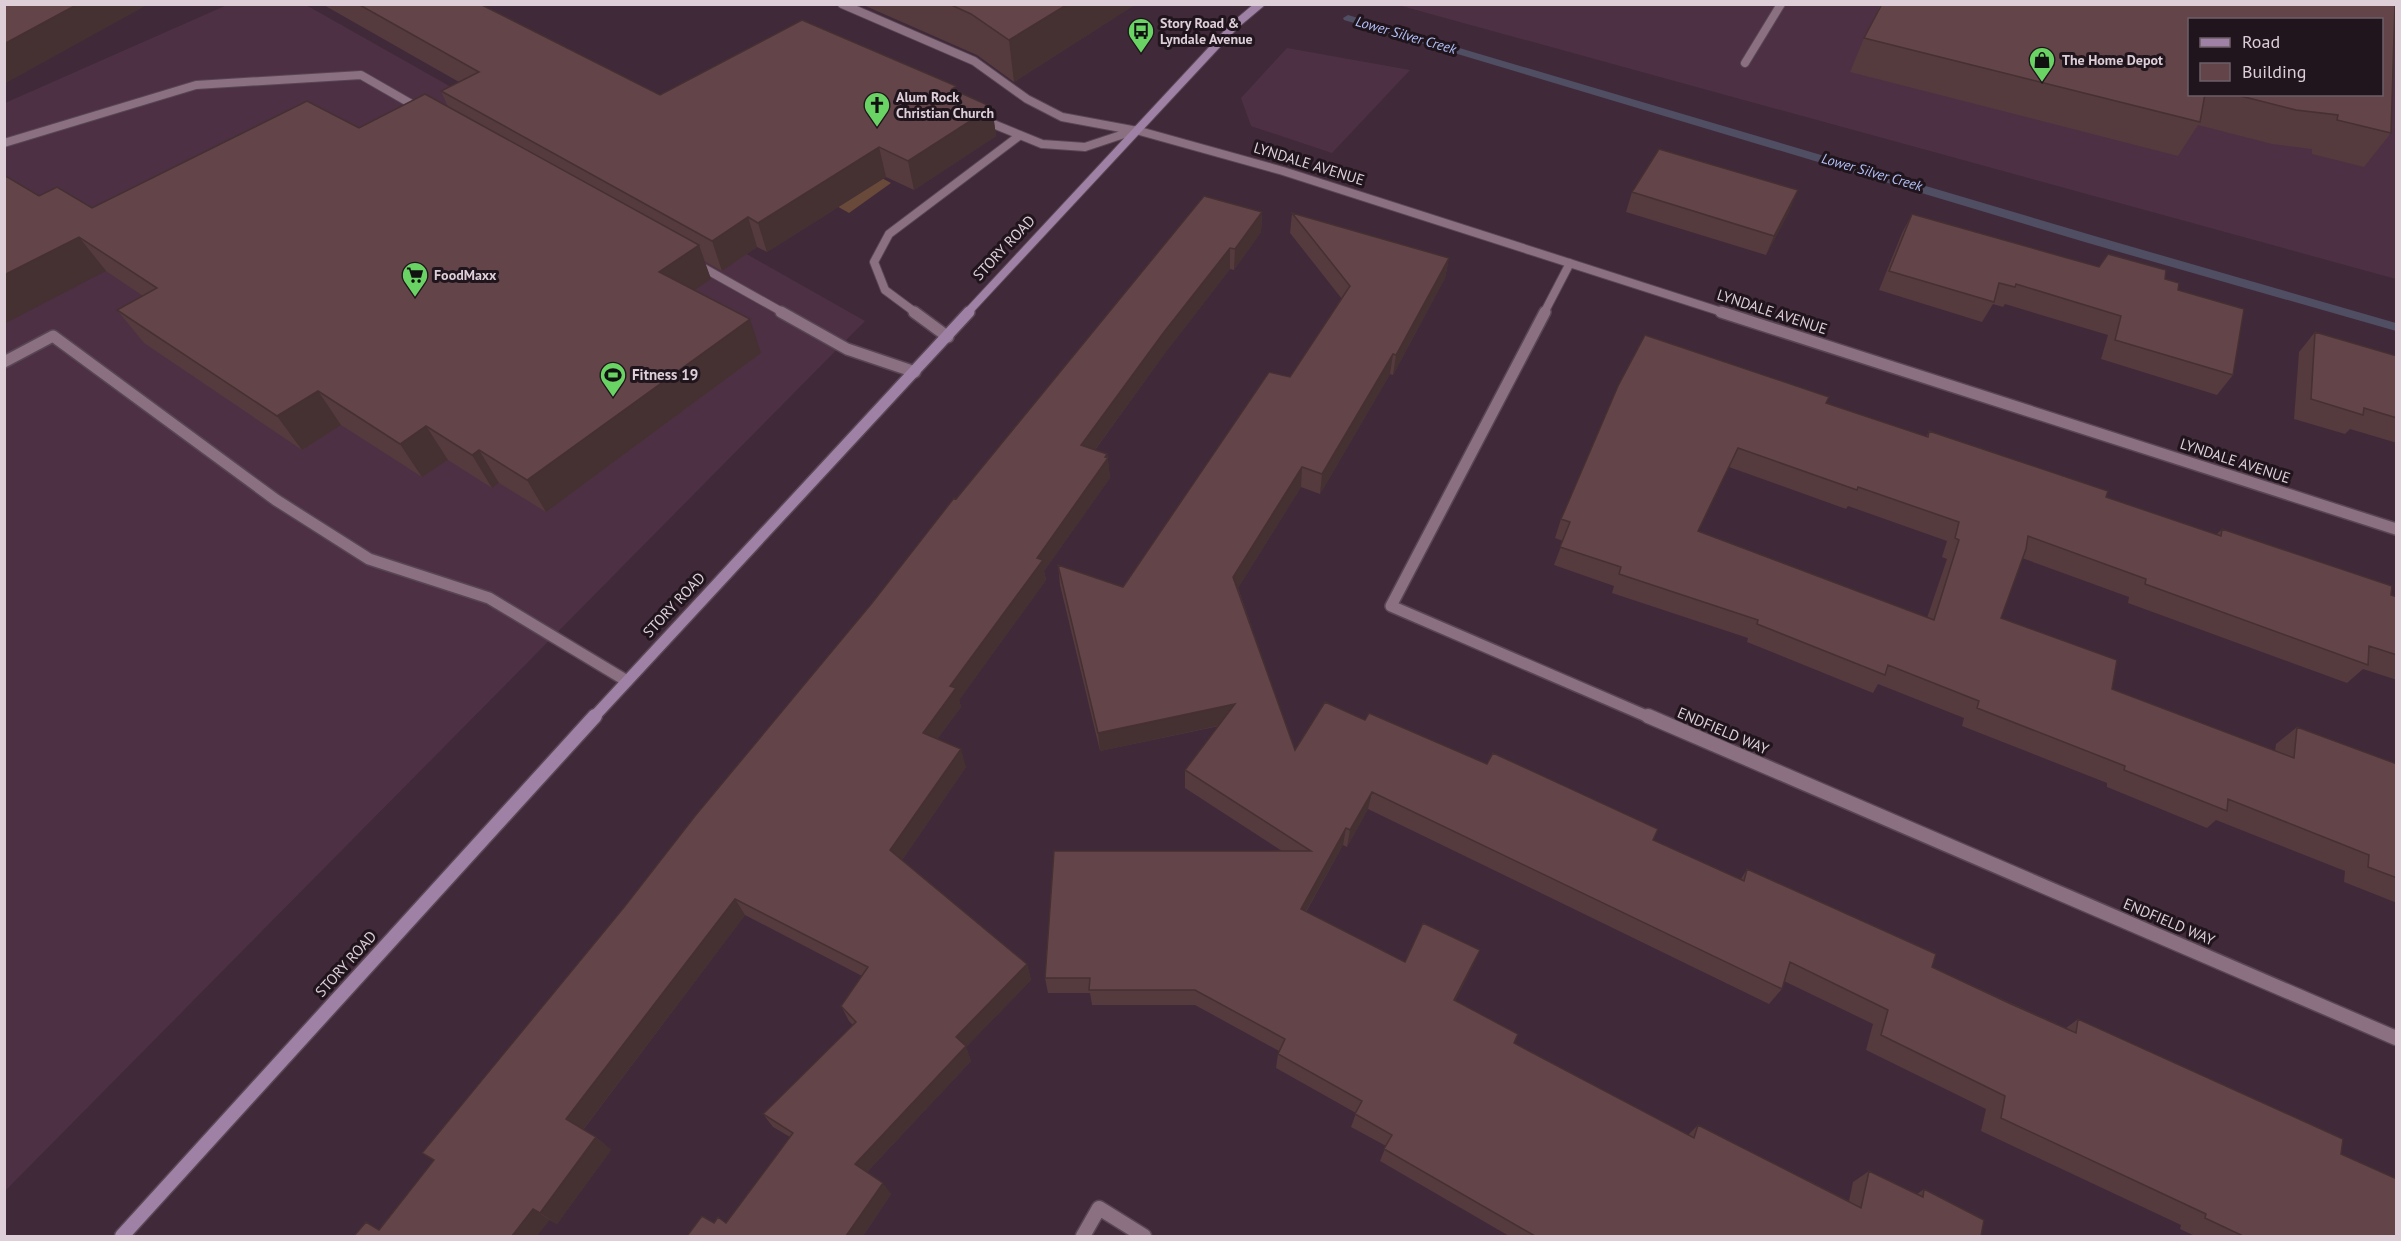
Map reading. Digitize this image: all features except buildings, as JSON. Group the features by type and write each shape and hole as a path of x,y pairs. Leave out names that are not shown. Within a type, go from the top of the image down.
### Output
{"main road":[{"name":"STORY ROAD","path":"122,1236 627,681 948,337 1136,130 1231,29 1260,4"}],"street":[{"name":"LYNDALE AVENUE","path":"842,4 974,61 1027,99 1062,117 1136,130 1283,171 2397,529"},
{"path":"1746,63 1781,4"},
{"path":"4,143 196,85 326,77 361,75 436,118"},
{"path":"976,117 1042,144 1085,147 1136,130"},
{"path":"948,337 885,290 873,262 889,234 1019,136"},
{"path":"682,256 847,349 915,372"},
{"name":"ENDFIELD WAY","path":"1569,263 1391,606 2397,1038"},
{"path":"4,362 53,336 276,500 369,560 489,598 627,681"},
{"path":"1083,1236 1099,1208 1144,1236"}],"shaded area":[{"path":"227,5 306,5 865,321 5,1191 5,103"},
{"path":"1398,5 2396,5 2396,279"},
{"path":"1287,48 1410,70 1332,153 1251,126 1241,98"},
{"path":"861,167 891,183 849,213 819,196"}],"waterway":[{"name":"Lower Silver Creek","path":"1348,18 2093,240 2396,327"}],"place":[{"name":"Story Road & Lyndale Avenue","path":"1141,54"},
{"name":"The Home Depot","path":"2042,83"},
{"name":"Alum Rock Christian Church","path":"877,128"},
{"name":"FoodMaxx","path":"415,298"},
{"name":"Fitness 19","path":"613,398"}]}
